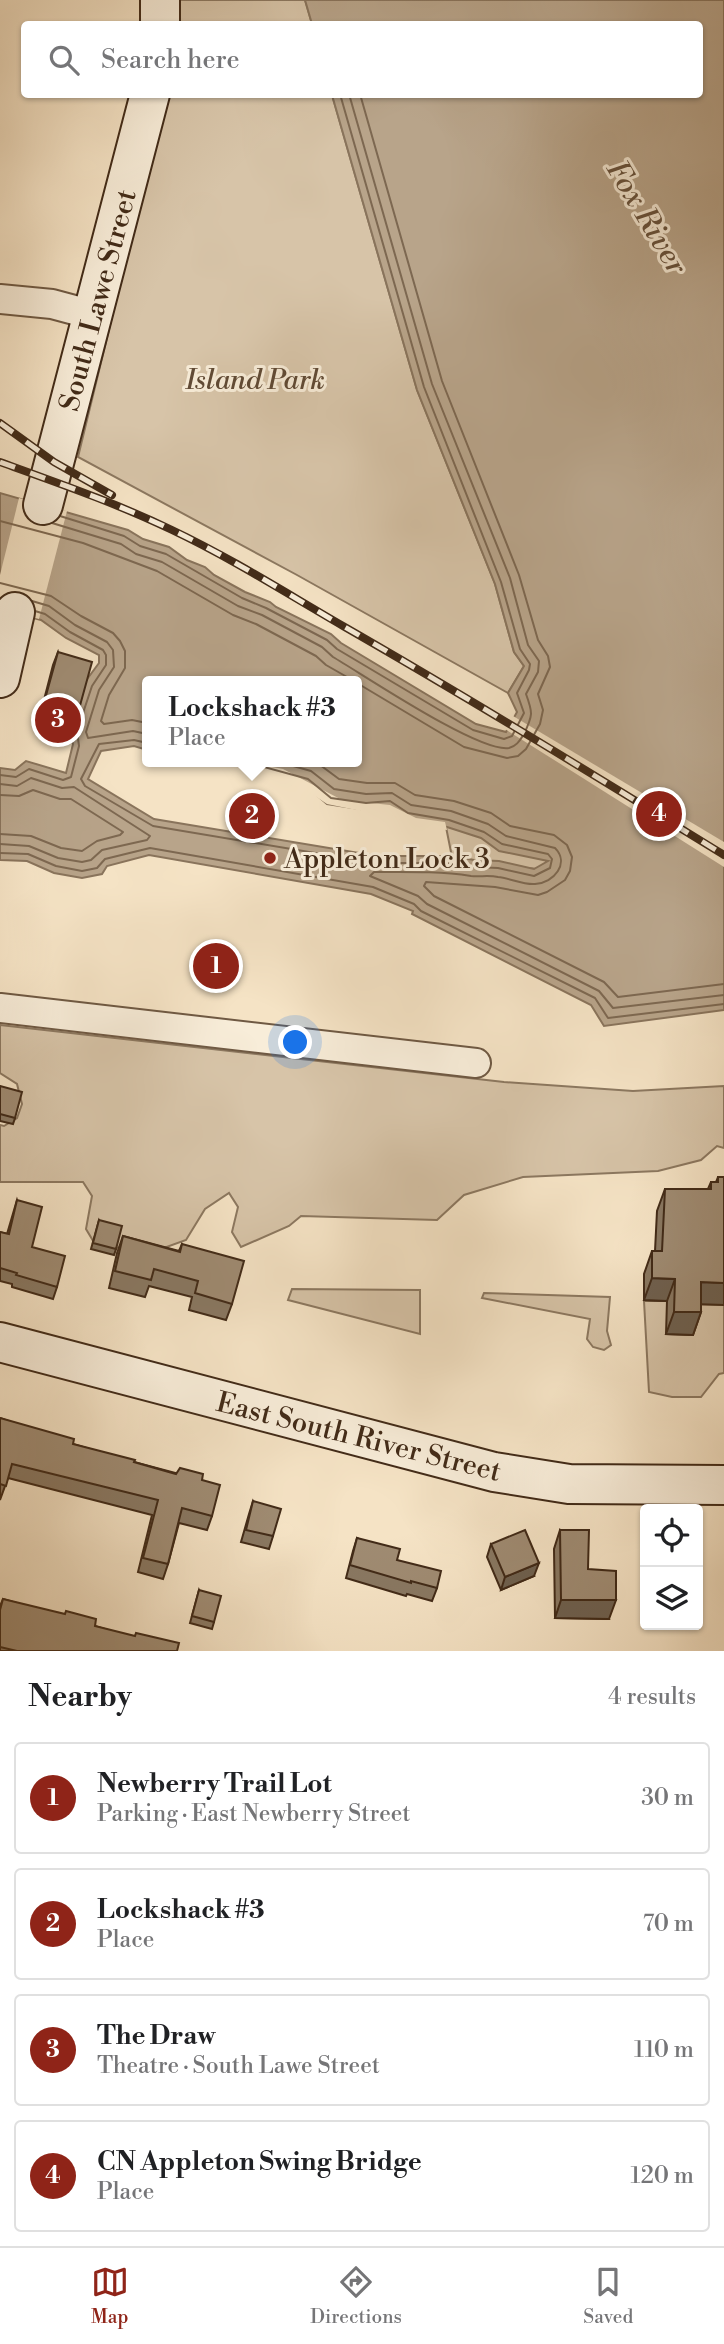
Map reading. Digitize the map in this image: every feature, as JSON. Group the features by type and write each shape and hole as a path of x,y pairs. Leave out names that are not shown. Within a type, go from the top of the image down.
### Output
{"street":[{"path":"160,0 160,21"},
{"name":"South Lawe Street","path":"43,505 149,98"},
{"path":"0,299 52,304 93,315"},
{"path":"2,665 15,612"},
{"path":"0,1008 476,1063"},
{"name":"East South River Street","path":"0,1342 494,1472 569,1484 724,1485"}],"green space":[{"path":"175,0 305,0 311,21 175,21"},
{"name":"Island Park","path":"165,98 333,98 417,390 495,584 514,652 524,666 508,693 78,457"},
{"path":"445,822 522,849 574,872 453,862"},
{"path":"0,1025 504,1082 633,1091 724,1086 724,1148 717,1146 701,1160 658,1171 523,1177 464,1195 437,1220 301,1216 289,1226 241,1247 232,1232 238,1207 229,1193 205,1209 186,1240 150,1253 95,1244 86,1229 92,1196 83,1182 0,1182 0,1125 4,1126 17,1118 22,1104 17,1084 0,1073"},
{"path":"292,1289 420,1290 420,1334 288,1300"},
{"path":"484,1293 610,1297 607,1331 611,1345 604,1350 593,1347 587,1339 590,1319 482,1298"},
{"path":"644,1301 667,1301 667,1334 693,1334 693,1304 724,1305 724,1373 719,1374 701,1397 672,1397 649,1392"}],"water":[{"name":"Fox River","path":"305,0 724,0 724,1010 604,1026 591,1005 412,914 413,911 371,894 149,855 107,866 102,874 82,878 54,873 27,861 0,860 0,768 15,770 26,761 66,773 73,744 70,732 85,682 99,663 99,655 66,638 41,620 0,609 0,493 128,530 143,539 169,547 245,592 331,634 341,643 476,724 506,732 517,712 508,693 524,666 514,652 495,584 417,390 333,98 703,98 703,21 311,21","holes":["142,676 362,676 362,767 239,767 305,785 327,804 366,810 388,808 405,820 447,827 481,838 499,851 548,861 534,869 499,861 453,856 377,856 154,819 88,779 101,751 134,746 142,748"]}],"pier":[{"path":"19,498 67,511 39,619 0,609 0,575"},
{"path":"513,716 724,842 724,867 505,729"},
{"path":"201,767 283,769 342,800 390,805 416,818 445,822 447,830 405,824 387,811 371,813 327,804 303,788 238,771"}],"building":[{"path":"58,652 92,662 76,720 42,710"},
{"path":"0,1086 22,1092 15,1118 0,1114"},
{"path":"718,1177 724,1177 724,1283 701,1282 701,1312 674,1312 675,1279 652,1278 652,1251 662,1251 665,1189 711,1189 711,1182 718,1182"},
{"path":"17,1200 42,1207 32,1247 65,1256 57,1287 0,1268 0,1232 9,1234"},
{"path":"99,1220 122,1226 116,1249 93,1243"},
{"path":"123,1236 180,1252 182,1244 244,1261 232,1304 195,1293 198,1281 154,1269 151,1280 115,1271"},
{"path":"0,1418 74,1439 73,1444 176,1474 180,1468 203,1474 202,1480 220,1485 212,1516 182,1508 168,1564 143,1558 158,1500 12,1464 6,1486 0,1484"},
{"path":"253,1501 281,1509 273,1536 246,1530"},
{"path":"525,1530 539,1563 505,1577 491,1544"},
{"path":"560,1530 589,1530 588,1569 616,1571 616,1600 561,1600"},
{"path":"357,1538 400,1549 397,1560 441,1571 437,1588 350,1565"},
{"path":"199,1590 221,1596 214,1622 192,1616"},
{"path":"3,1599 96,1619 95,1626 135,1636 136,1633 179,1643 177,1651 17,1651 0,1647 0,1610"}],"railway":[{"path":"0,423 54,462 112,495"},
{"path":"0,462 130,511 216,552 487,710 724,855"}],"place":[{"name":"The Draw","path":"58,720"},
{"name":"CN Appleton Swing Bridge","path":"659,814"},
{"name":"Lockshack #3","path":"252,816"},
{"name":"Appleton Lock 3","path":"270,858"},
{"name":"Newberry Trail Lot","path":"216,966"}]}
